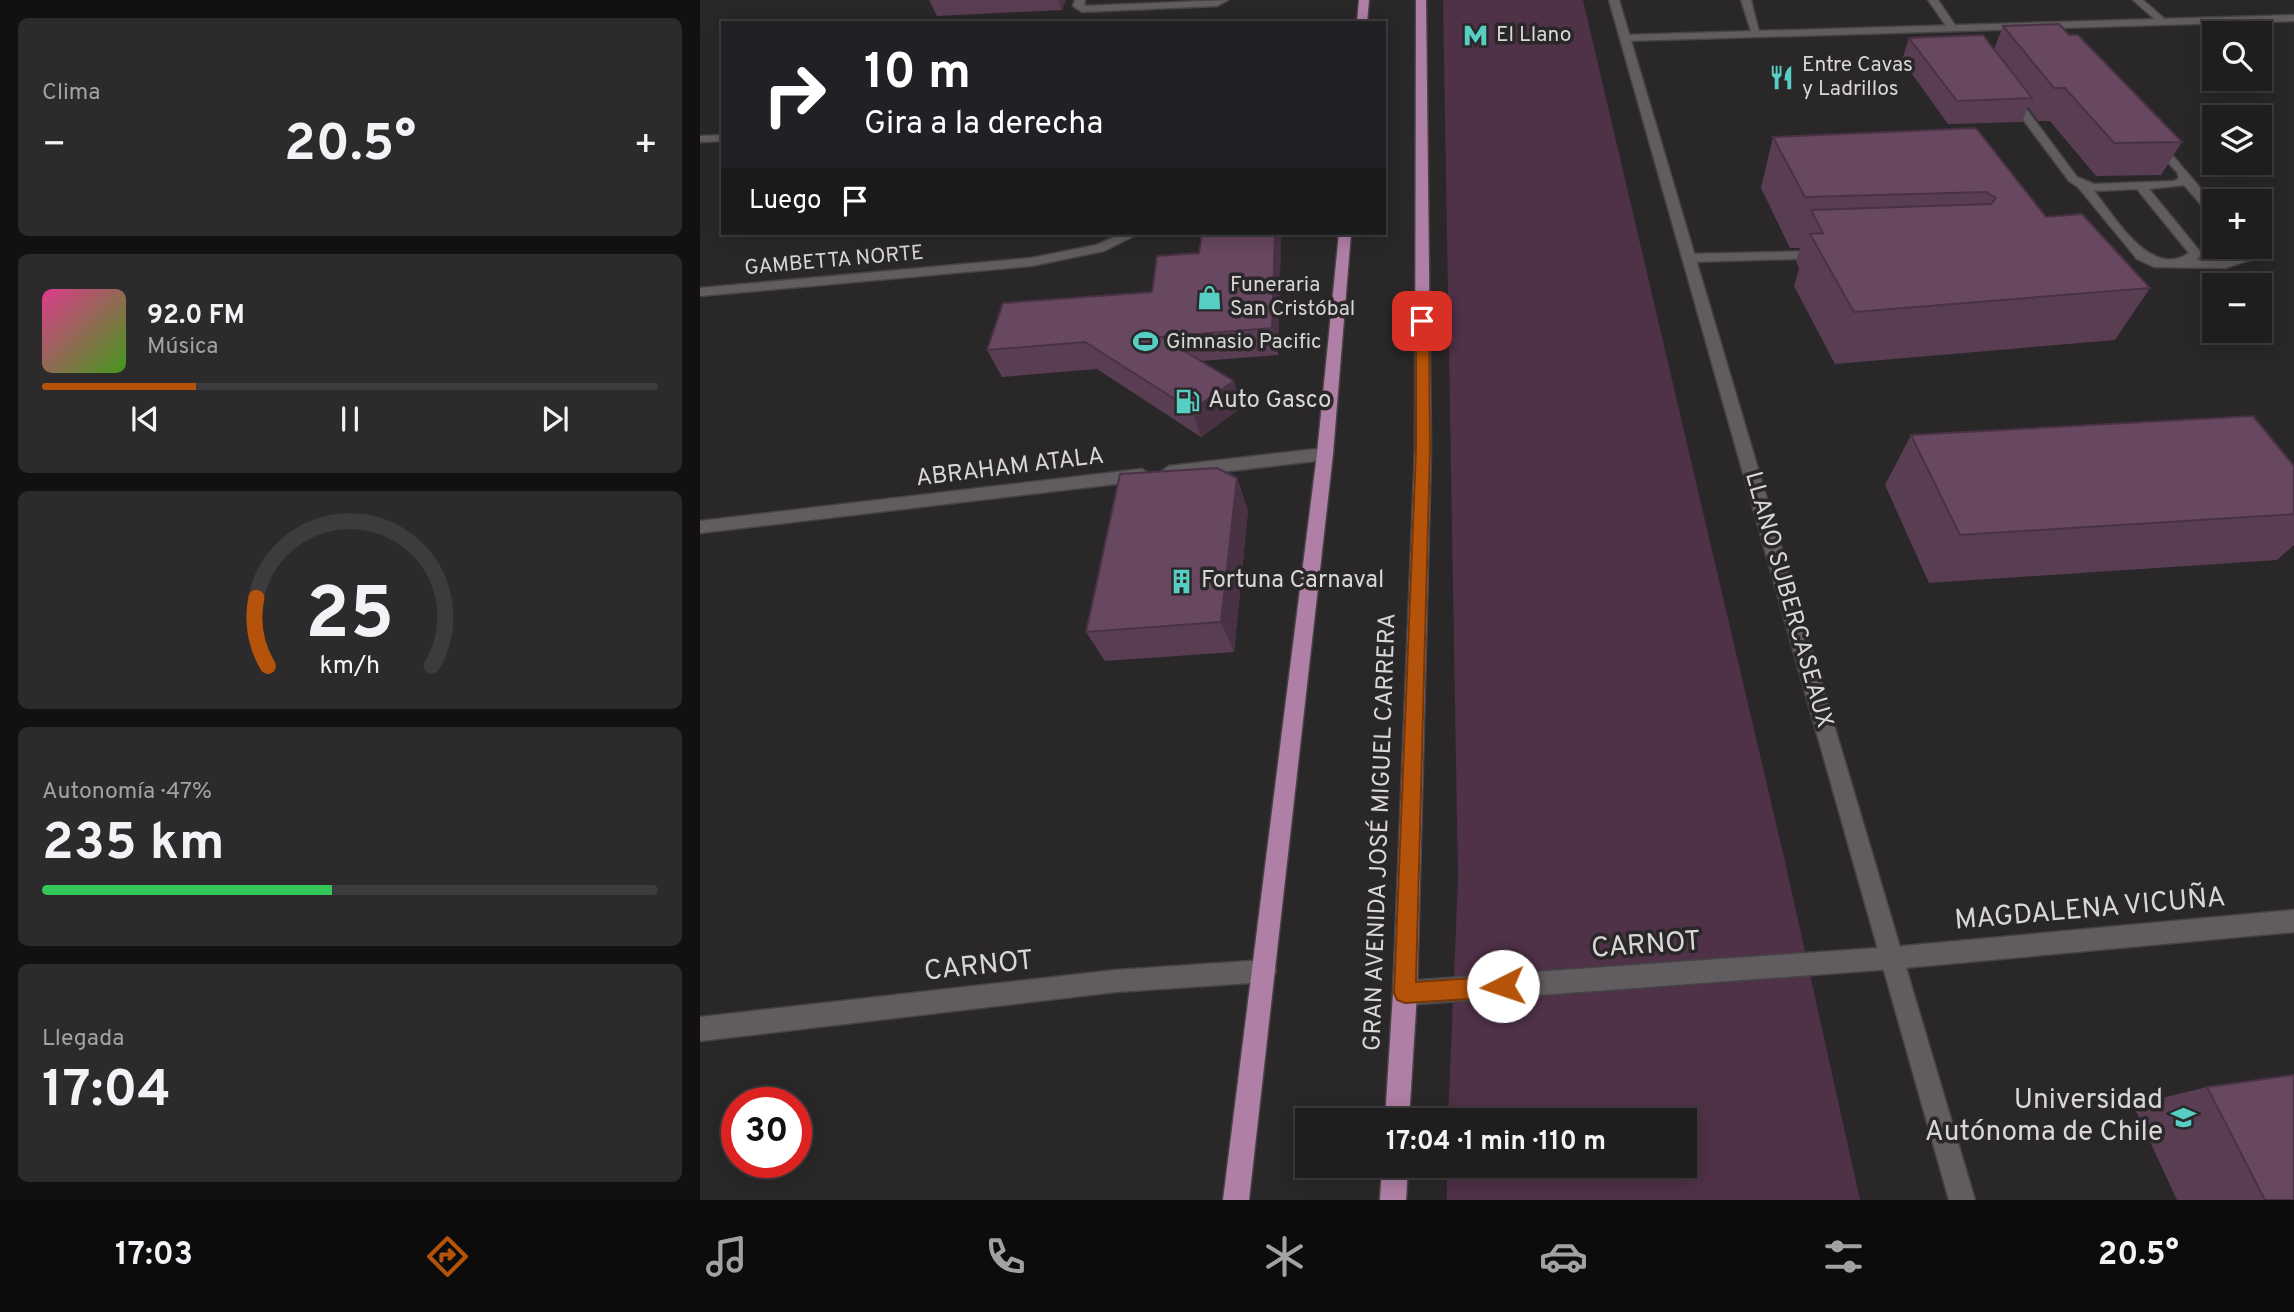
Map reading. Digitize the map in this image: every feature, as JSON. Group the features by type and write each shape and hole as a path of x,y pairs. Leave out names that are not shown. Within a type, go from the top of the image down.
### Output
{"main road":[{"path":"1362,21 1364,0"},
{"name":"GRAN AVENIDA JOSÉ MIGUEL CARRERA","path":"1398,1108 1405,993 1423,450 1421,0"},
{"path":"1236,1200 1325,454 1345,235"},
{"path":"1393,1200 1394,1178"}],"street":[{"path":"1080,0 1078,6 1082,9 1217,3 1223,0"},
{"name":"LLANO SUBERCASEAUX","path":"1614,0 1962,1200"},
{"path":"1746,0 1757,34"},
{"path":"1933,0 1968,38"},
{"path":"2138,0 2162,21"},
{"path":"1625,38 2294,18"},
{"path":"2040,25 2054,40"},
{"path":"2000,81 2073,179 2082,185 2141,256 2159,264 2225,264 2247,259"},
{"path":"2145,133 2182,171 2185,179 2202,198"},
{"path":"700,139 721,138"},
{"path":"2082,185 2094,188 2141,187 2177,184 2185,179"},
{"path":"2141,187 2196,254 2182,264"},
{"name":"GAMBETTA NORTE","path":"700,292 1031,262 1100,248 1129,235"},
{"path":"1689,258 1831,254"},
{"name":"ABRAHAM ATALA","path":"700,527 1325,454"},
{"name":"MAGDALENA VICUÑA","path":"1892,958 2294,921"},
{"name":"CARNOT","path":"1405,993 1892,958"},
{"name":"CARNOT","path":"700,1028 1116,981 1265,971"}],"shaded area":[{"path":"1443,0 1583,0 1786,866 1860,1200 1447,1200 1447,1178 1697,1178 1697,1108 1448,1108 1458,879"}],"building":[{"path":"2059,24 2069,35 2078,35 2182,142 2114,143 2065,88 2054,88 2003,26"},
{"path":"1983,35 2032,98 1957,101 1909,38"},
{"path":"1976,128 2046,217 2082,214 2150,288 1854,312 1810,234 1823,233 1811,210 1991,204 1996,198 1986,192 1805,197 1773,137"},
{"path":"1202,235 1275,235 1272,328 1161,337 1234,381 1192,410 1085,342 987,350 1003,303 1152,292 1157,256 1199,253"},
{"path":"2253,416 2294,466 2294,514 1960,535 1911,435"},
{"name":"Fortuna Carnaval","path":"1217,468 1237,478 1221,622 1086,632 1120,474"},
{"path":"2294,1075 2294,1200 2265,1200 2207,1087"}],"place":[{"name":"El Llano","path":"1476,35"},
{"name":"Entre Cavas y Ladrillos","path":"1782,77"},
{"name":"Funeraria San Cristóbal","path":"1210,297"},
{"name":"Gimnasio Pacific","path":"1146,342"},
{"name":"Auto Gasco","path":"1188,401"},
{"name":"Fortuna Carnaval","path":"1181,581"},
{"name":"Universidad Autónoma de Chile","path":"2183,1117"}],"route":[{"path":"1422,321 1423,450 1405,993 1503,986"}]}
